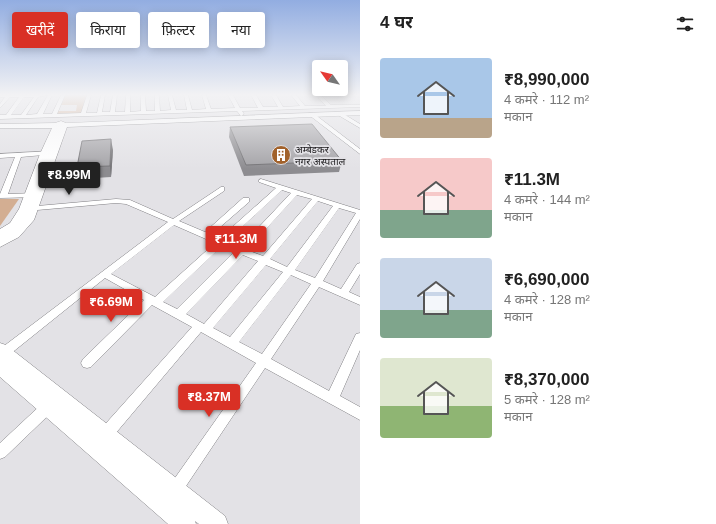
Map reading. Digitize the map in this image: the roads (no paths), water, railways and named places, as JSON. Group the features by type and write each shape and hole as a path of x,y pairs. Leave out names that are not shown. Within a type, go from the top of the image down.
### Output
{"street":[{"path":"51,119 59,122 67,119"},
{"path":"0,125 117,119"},
{"path":"318,119 360,152"},
{"path":"349,119 360,126"},
{"path":"0,243 23,227 28,220 28,209 32,195 59,122"},
{"path":"0,156 48,153"},
{"path":"19,155 1,196 32,195"},
{"path":"175,490 265,361 317,283 360,212 261,181"},
{"path":"87,364 154,301 281,187"},
{"path":"186,524 1,356 104,274 173,222 221,189"},
{"path":"179,314 296,192"},
{"path":"105,435 264,261 316,198"},
{"path":"205,236 246,200"},
{"path":"0,235 14,225 28,209 127,202 360,301"},
{"path":"232,343 289,271 337,205"},
{"path":"343,294 360,266"},
{"path":"104,274 360,414"},
{"path":"332,399 360,337"},
{"path":"53,402 105,435 217,524"},
{"path":"0,452 53,402"}],"place":[{"name":"अम्बेडकर नगर अस्पताल","path":"281,155"}]}
